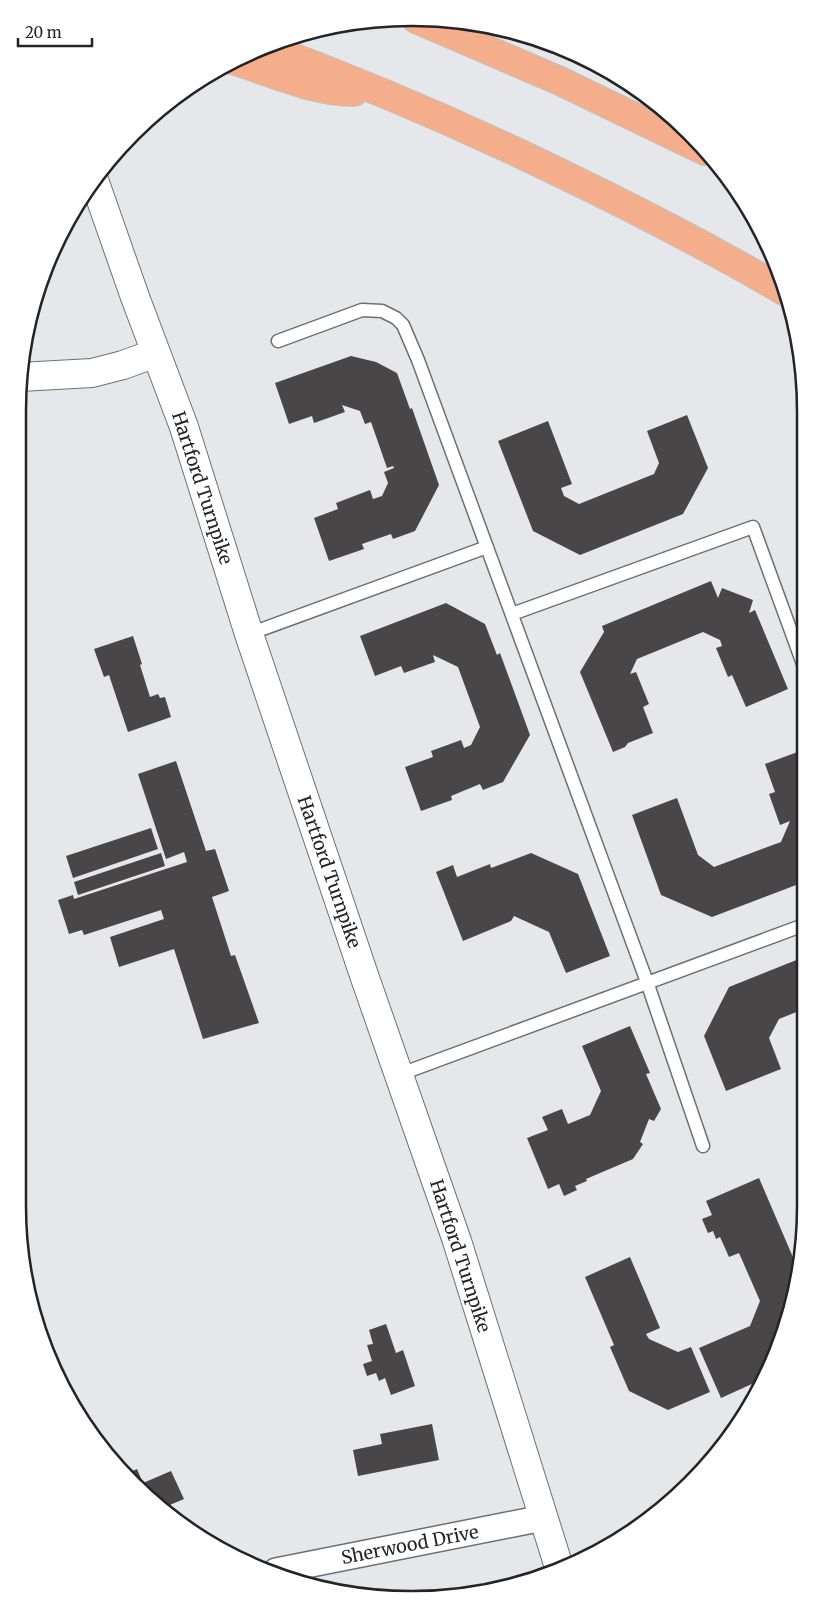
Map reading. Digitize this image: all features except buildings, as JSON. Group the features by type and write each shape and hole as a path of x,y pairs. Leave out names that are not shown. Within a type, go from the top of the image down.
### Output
{"highway":[{"path":"434,27 560,81 687,142"},
{"path":"277,51 381,92 506,147 605,194 775,286"},
{"path":"246,64 321,88 348,92 381,92"}],"main road":[{"name":"Hartford Turnpike","path":"97,189 135,297 184,426 249,634 398,1075 457,1241 557,1562"},
{"path":"28,377 92,373 123,365 156,353"}],"street":[{"name":"Sherwood Drive","path":"286,1569 543,1518"}],"lane":[{"path":"278,341 362,310 382,311 396,318 403,325 418,360 647,982 703,1146"},
{"path":"512,614 752,527 797,648"},
{"path":"249,634 487,547"},
{"path":"398,1075 797,928"}]}
